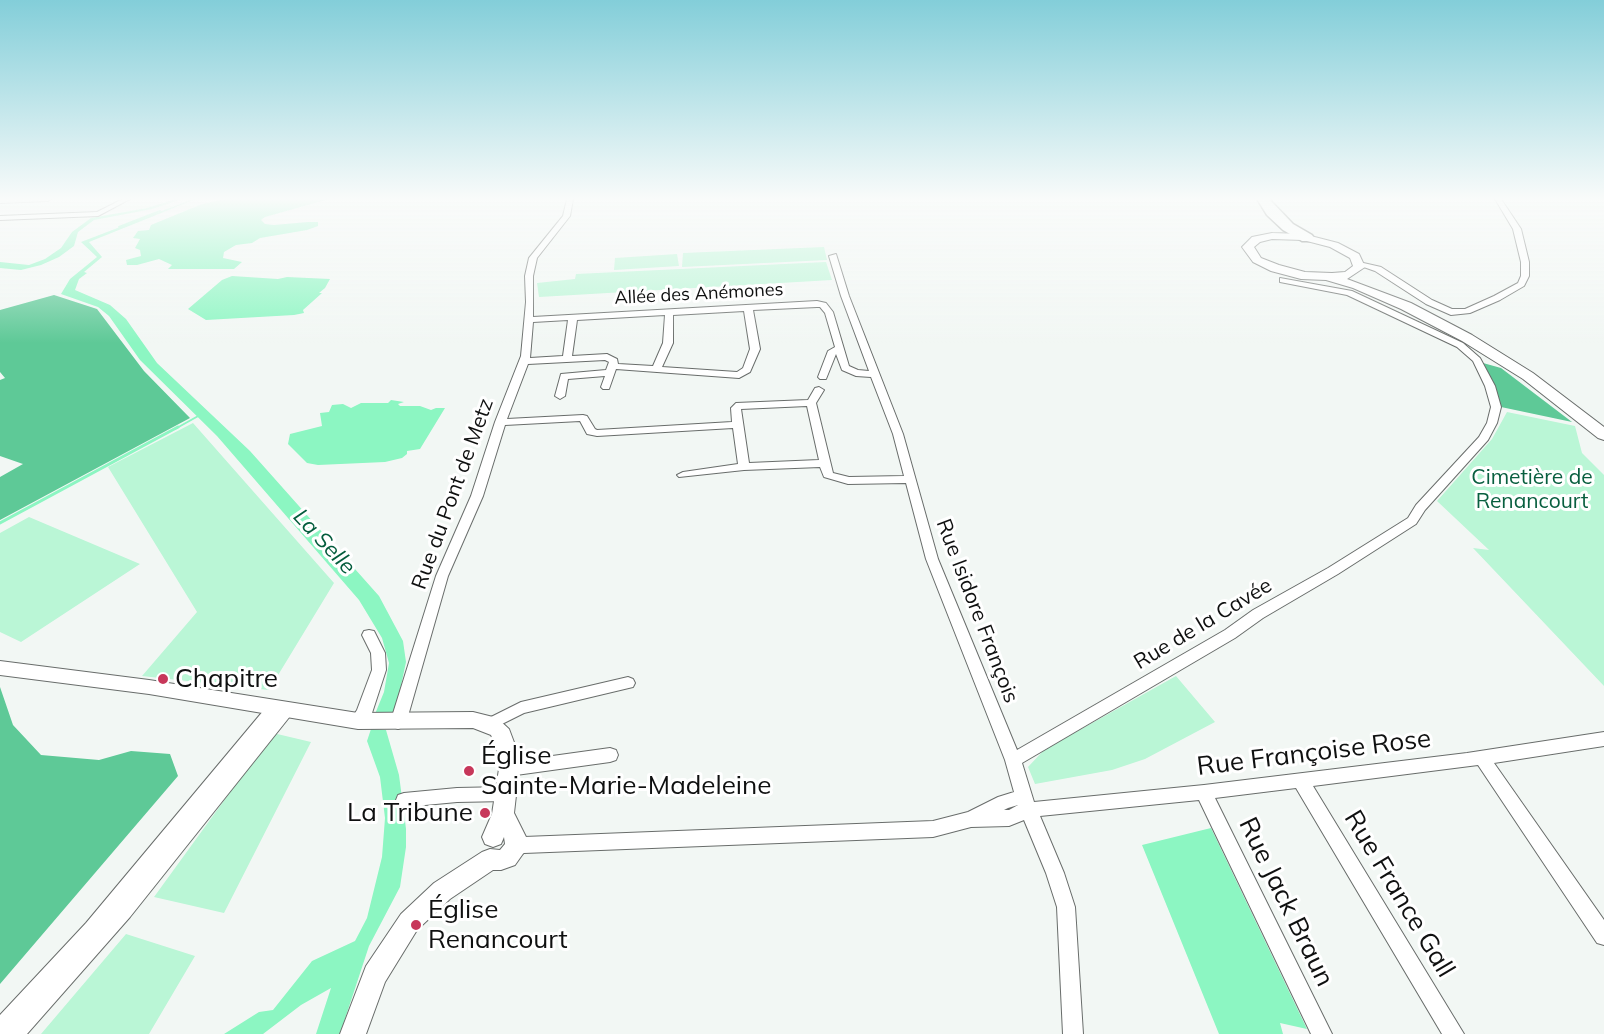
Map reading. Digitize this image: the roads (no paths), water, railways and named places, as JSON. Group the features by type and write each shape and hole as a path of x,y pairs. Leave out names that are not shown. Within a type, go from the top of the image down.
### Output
{"main road":[{"path":"1248,247 1249,252 1263,263 1290,273 1327,277 1357,285 1406,306 1467,338 1519,370 1604,435"},
{"path":"1339,247 1354,256 1358,267 1368,281 1406,306"},
{"path":"1327,277 1344,276 1358,267"}],"street":[{"name":"Rue du Pont de Metz","path":"395,722 442,576 477,496 500,422 523,361 529,320 530,276 533,258 541,247"},
{"path":"1358,267 1378,269 1429,302 1451,312 1467,312 1521,284 1525,276 1521,247"},
{"name":"Rue Isidore François","path":"833,256 898,434 932,559 1013,760 1026,803 1055,873 1066,907 1073,1034"},
{"name":"Rue de la Cavée","path":"1013,760 1230,634 1258,614 1333,571 1412,521 1420,508 1484,438 1492,423 1496,407 1490,386 1477,360 1460,345 1349,293 1283,280 1290,273"},
{"name":"Allée des Anémones","path":"529,320 818,304 823,305 829,312 845,368 856,373 875,374"},
{"path":"560,396 564,376 612,370 656,369 739,375 744,373 755,349 748,308"},
{"path":"656,369 668,343 669,312"},
{"path":"567,359 573,318"},
{"path":"823,377 833,351 839,349"},
{"path":"523,361 607,357 614,361 606,387"},
{"path":"819,390 811,403 828,475 848,481 910,479"},
{"path":"744,467 736,408 740,405 811,403"},
{"path":"500,422 583,418 591,432 597,433 738,425"},
{"path":"683,475 744,467 824,463"},
{"path":"364,722 364,713 379,670 378,653 369,635"},
{"path":"0,668 149,687 364,722 464,720 490,724 502,735 508,753 509,769 504,804 503,845 464,879 442,891 409,922 375,975 353,1034"},
{"path":"490,724 521,708 628,683"},
{"path":"0,1030 93,930 280,710"},
{"path":"13,1034 123,910 280,710"},
{"name":"Rue Françoise Rose","path":"503,845 933,828 971,819 1009,818 1026,803 1204,792 1604,739"},
{"path":"509,769 610,755"},
{"path":"1481,757 1604,936"},
{"name":"Rue France Gall","path":"1300,780 1454,1034"},
{"name":"Rue Jack Braun","path":"1204,792 1322,1034"},
{"path":"404,801 457,795 504,804"}],"water":[{"path":"72,247 59,257 41,265 21,270 0,268 0,262 29,265 45,259 61,248"},
{"name":"La Selle","path":"87,247 94,247 102,257 84,272 87,273 79,279 75,290 110,305 126,319 157,363 250,451 379,596 403,641 406,662 395,714 375,714 384,692 389,663 382,638 359,600 217,436 140,360 109,316 98,307 61,294 70,279 97,257"},
{"path":"232,247 224,252 223,258 242,262 234,269 168,269 172,265 159,259 137,265 127,265 126,260 141,256 140,250 135,248"},
{"path":"232,276 330,279 319,293 322,293 303,310 304,313 206,320 188,309 222,280"},
{"path":"391,400 404,402 398,404 400,406 420,406 431,410 445,408 420,449 407,451 402,458 385,462 318,465 307,463 288,444 290,434 322,426 320,413 329,412 332,405 343,404 351,408 361,403 388,403"},
{"path":"371,729 386,730 399,775 406,847 400,887 369,946 340,1034 316,1034 331,988 301,1005 263,1034 224,1034 259,1012 273,1010 312,961 355,941 367,918 382,857 385,818 380,777 367,741"},
{"path":"1211,828 1307,1029 1280,1023 1283,1034 1219,1034 1142,845"}],"waterway":[{"path":"175,429 200,415"},
{"path":"0,523 178,427"}],"place":[{"name":"Chapitre","path":"163,679"},
{"name":"Église Sainte-Marie-Madeleine","path":"469,771"},
{"name":"La Tribune","path":"485,813"},
{"name":"Église Renancourt","path":"416,925"}],"park label":[{"name":"Cimetière de Renancourt","path":"1532,490"}]}
